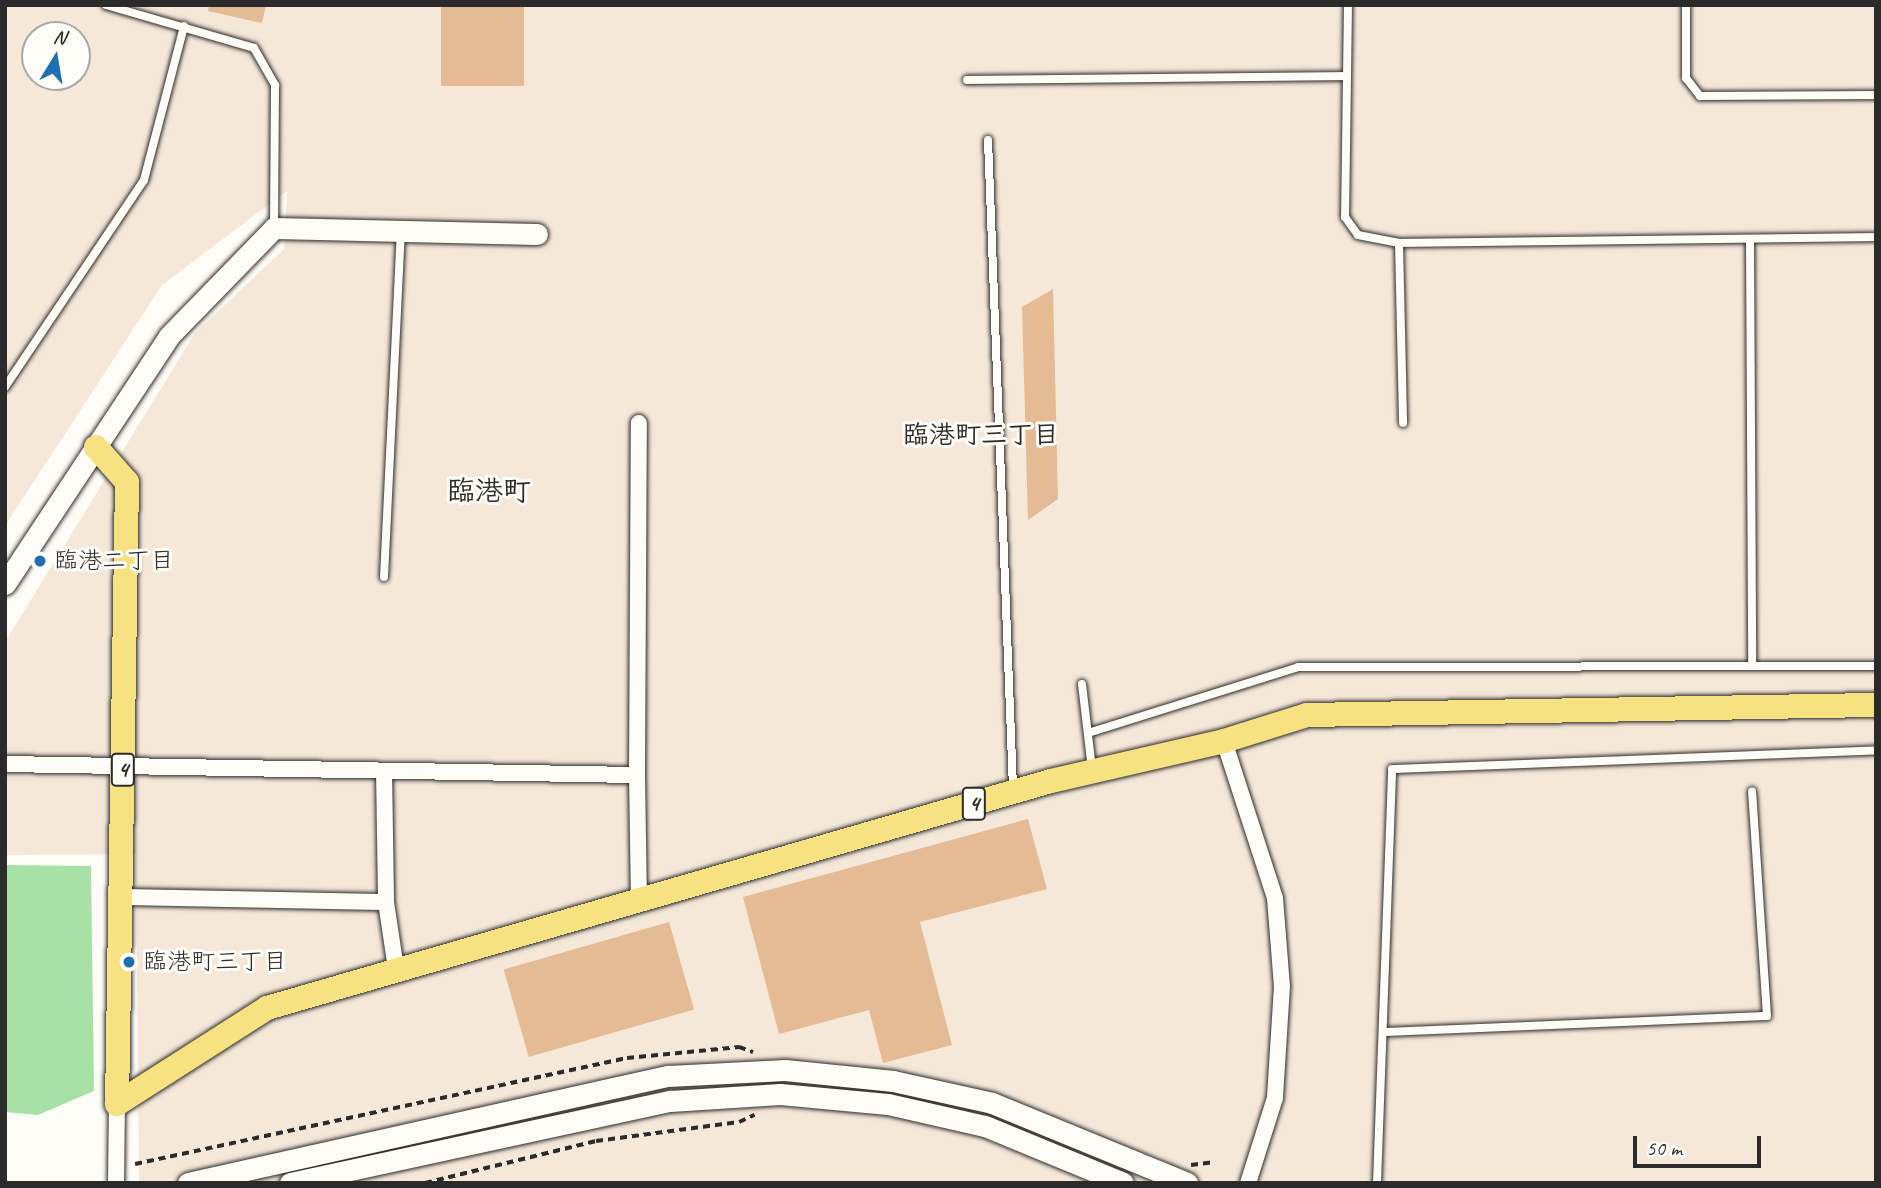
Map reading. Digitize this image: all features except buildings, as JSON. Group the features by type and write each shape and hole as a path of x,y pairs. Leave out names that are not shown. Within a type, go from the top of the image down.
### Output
{"main road":[{"name":"4","path":"96,447 127,482 117,1104"},
{"name":"4","path":"117,1104 267,1008 1014,792 1224,741 1307,715 1876,705"}],"street":[{"path":"5,584 169,337 274,228 537,234"},
{"path":"639,423 639,902"},
{"path":"1224,741 1275,898 1282,986 1275,1098 1248,1183"},
{"path":"5,764 637,775"},
{"path":"384,771 386,902 396,969"},
{"path":"121,897 386,902"},
{"path":"188,1183 668,1076 785,1070 893,1080 992,1103 1187,1183"},
{"path":"290,1183 670,1101 780,1094 888,1104 985,1126 1123,1183"},
{"path":"116,1179 117,1104"}],"lane":[{"path":"106,5 254,48 275,85 274,228"},
{"path":"1348,5 1346,217 1358,235 1399,243 1876,237"},
{"path":"1686,5 1686,78 1700,96 1876,95"},
{"path":"5,387 144,180 184,26"},
{"path":"967,80 1347,76"},
{"path":"988,140 1014,792"},
{"path":"384,578 401,231"},
{"path":"1750,239 1752,666"},
{"path":"1399,243 1403,423"},
{"path":"1088,733 1298,667 1876,666"},
{"path":"1082,684 1092,772"},
{"path":"1377,1183 1392,769 1876,750"},
{"path":"1384,1032 1767,1016 1752,792"}],"path":[{"path":"425,1183 596,1141 738,1122 765,1110"}],"shaded area":[{"path":"5,5 1876,5 1876,1183 139,1183 136,854 5,855 5,642 195,333 284,249 287,191 162,285 5,526"}],"green space":[{"path":"5,865 91,866 94,1091 38,1115 5,1112"}],"place":[{"name":"臨港二丁目","path":"40,561"},
{"name":"臨港町三丁目","path":"129,962"}],"district":[{"name":"臨港町三丁目","path":"981,435"},
{"name":"臨港町","path":"489,491"}]}
